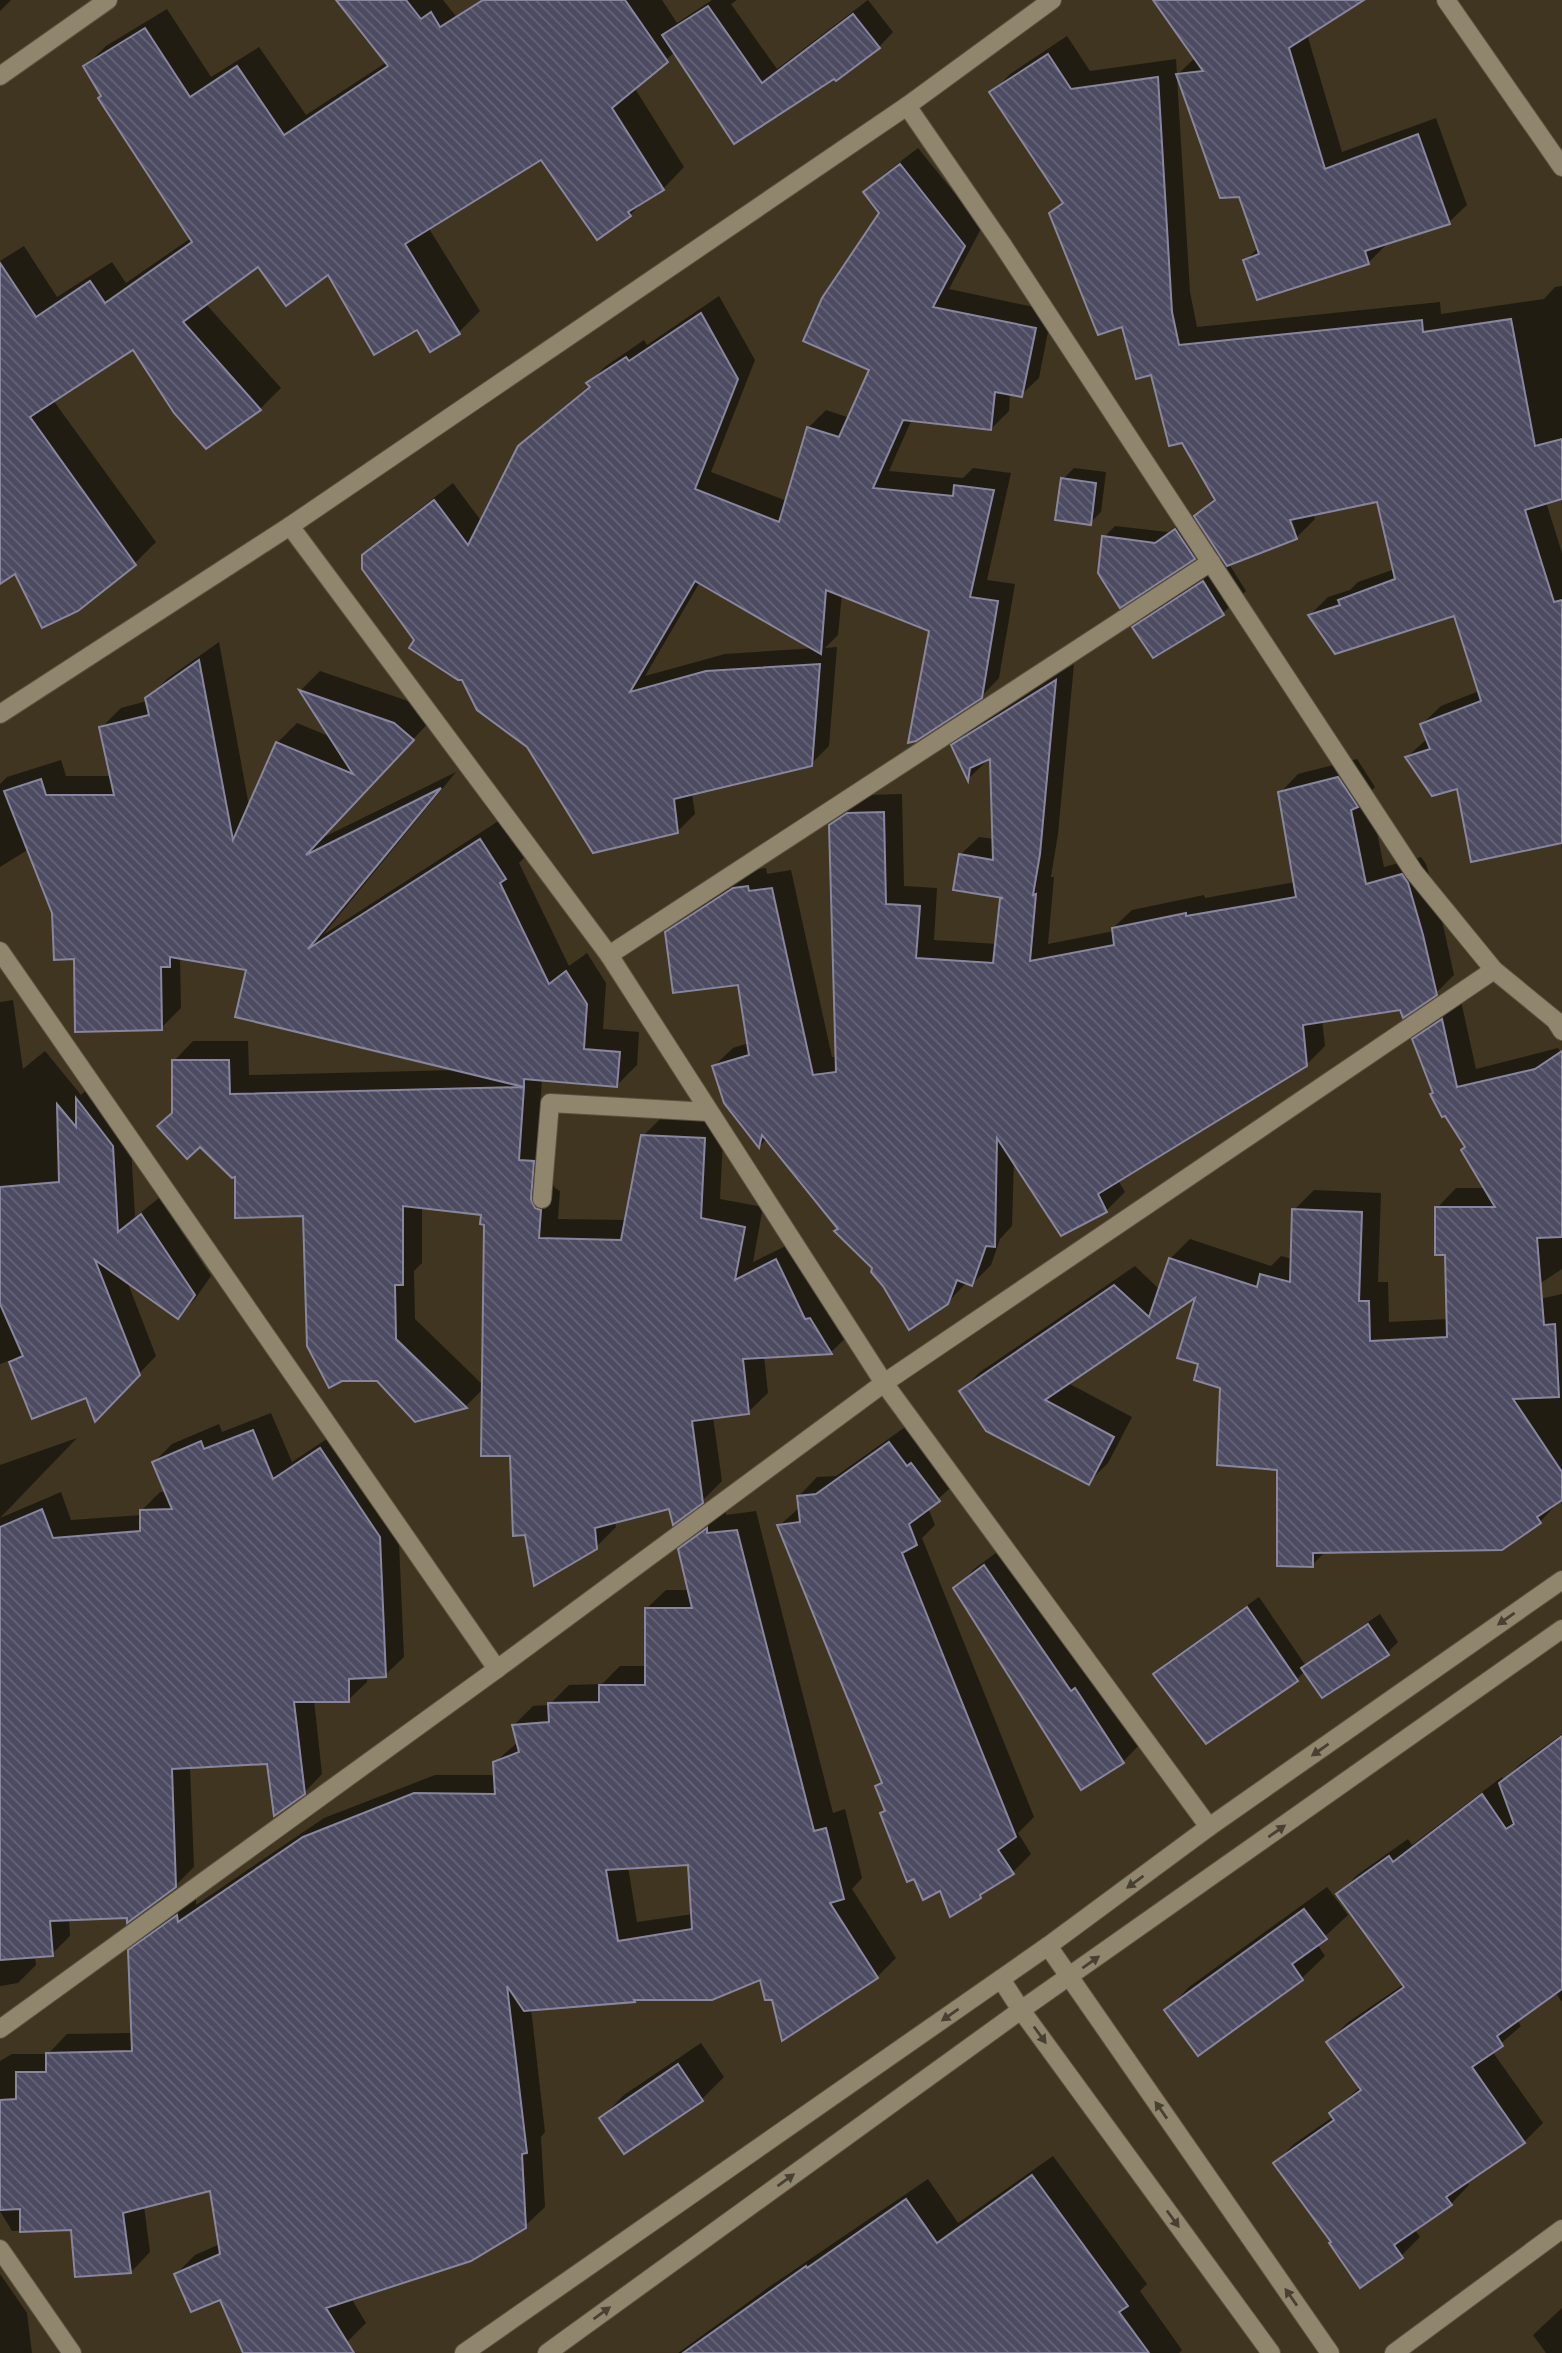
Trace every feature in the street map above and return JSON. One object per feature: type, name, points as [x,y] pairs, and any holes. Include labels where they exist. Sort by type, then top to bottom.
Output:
[{"type":"street","points":[[0,76],[108,0]]},
{"type":"street","points":[[0,714],[289,526],[907,106],[1052,0]]},
{"type":"street","points":[[1446,0],[1562,167]]},
{"type":"street","points":[[907,106],[1009,255],[1413,872],[1494,970],[1555,1020],[1562,1031]]},
{"type":"street","points":[[289,526],[609,955],[884,1384],[1209,1827]]},
{"type":"street","points":[[609,955],[1211,562]]},
{"type":"street","points":[[0,951],[497,1669]]},
{"type":"street","points":[[0,2029],[497,1669],[884,1384],[1494,970]]},
{"type":"street","points":[[542,1199],[550,1103],[709,1112]]},
{"type":"street","points":[[464,2353],[1048,1946],[1209,1827],[1562,1580]]},
{"type":"street","points":[[547,2353],[1021,2010],[1562,1629]]},
{"type":"street","points":[[1048,1946],[1330,2353]]},
{"type":"street","points":[[1001,1979],[1271,2353]]},
{"type":"street","points":[[1394,2353],[1562,2229]]},
{"type":"street","points":[[0,2249],[72,2353]]},
{"type":"building","points":[[336,0],[406,0],[421,19],[431,12],[440,27],[483,0],[625,0],[668,62],[612,108],[664,190],[628,212],[631,216],[597,240],[541,160],[405,244],[460,334],[430,352],[417,330],[374,355],[328,275],[286,306],[258,267],[183,322],[261,410],[206,449],[174,413],[133,350],[30,417],[136,565],[78,611],[42,628],[15,574],[0,584],[0,263],[36,317],[90,281],[105,303],[192,242],[98,98],[101,96],[83,66],[145,28],[190,97],[237,66],[284,135],[388,66]]},
{"type":"building","points":[[1153,0],[1364,0],[1289,48],[1325,169],[1418,134],[1450,224],[1365,251],[1369,264],[1257,300],[1243,260],[1259,254],[1239,197],[1220,198],[1176,74],[1203,71]]},
{"type":"building","points":[[708,6],[762,83],[853,14],[880,48],[836,81],[834,79],[734,144],[662,35]]},
{"type":"building","points":[[1048,54],[1071,89],[1158,77],[1172,312],[1179,345],[1422,320],[1423,332],[1511,319],[1535,446],[1562,439],[1562,499],[1525,510],[1554,602],[1562,600],[1562,843],[1471,862],[1457,789],[1432,796],[1405,757],[1430,749],[1420,724],[1481,701],[1454,616],[1335,654],[1308,615],[1340,605],[1338,600],[1395,579],[1377,502],[1290,520],[1297,539],[1227,566],[1194,516],[1215,500],[1182,443],[1169,446],[1151,375],[1136,379],[1122,327],[1098,335],[1049,213],[1063,203],[989,92]]},
{"type":"building","points":[[900,164],[965,246],[933,307],[1036,328],[1022,397],[995,392],[991,430],[903,420],[873,488],[953,496],[954,485],[994,490],[970,597],[998,601],[982,698],[916,741],[908,743],[929,631],[826,590],[821,654],[695,581],[630,692],[706,671],[820,664],[812,766],[674,799],[678,833],[593,853],[527,747],[477,710],[462,680],[409,648],[414,640],[362,569],[362,555],[434,500],[468,545],[518,446],[590,387],[586,383],[626,357],[629,361],[701,313],[738,379],[695,489],[779,522],[807,427],[839,437],[869,370],[803,341],[822,298],[879,213],[863,192]]},
{"type":"building","points":[[1061,478],[1096,483],[1091,525],[1055,520]]},
{"type":"building","points":[[1175,529],[1195,559],[1120,608],[1098,573],[1102,536],[1155,543]]},
{"type":"building","points":[[1203,581],[1224,615],[1153,658],[1132,627]]},
{"type":"building","points":[[199,660],[233,840],[276,742],[353,774],[299,690],[394,723],[414,740],[306,855],[441,788],[308,949],[480,839],[506,879],[500,883],[549,984],[566,971],[587,1004],[584,1049],[620,1052],[617,1087],[524,1079],[524,1087],[235,1017],[246,970],[170,957],[170,967],[161,967],[162,1030],[75,1032],[74,959],[54,960],[52,913],[4,791],[41,779],[46,795],[114,795],[99,727],[149,715],[145,698]]},
{"type":"building","points":[[1056,680],[1040,854],[1033,895],[1036,894],[1030,961],[1114,945],[1112,928],[1186,913],[1186,916],[1296,897],[1278,792],[1338,777],[1358,807],[1351,810],[1366,884],[1402,874],[1408,883],[1437,995],[1403,1018],[1400,1010],[1303,1025],[1307,1066],[1098,1194],[1107,1212],[1061,1236],[997,1138],[995,1247],[986,1246],[972,1286],[957,1280],[948,1304],[909,1330],[883,1286],[871,1272],[872,1268],[834,1231],[838,1229],[762,1135],[759,1148],[724,1103],[712,1066],[749,1055],[738,985],[673,993],[665,932],[733,888],[748,886],[749,891],[772,888],[813,1075],[836,1072],[829,825],[847,813],[884,812],[886,904],[920,906],[916,958],[993,963],[1000,899],[1003,898],[953,890],[959,854],[993,860],[990,759],[970,768],[968,781],[951,745]]},
{"type":"building","points":[[1442,1019],[1457,1087],[1535,1069],[1562,1051],[1562,1237],[1537,1238],[1544,1325],[1555,1324],[1559,1397],[1513,1399],[1562,1472],[1562,1500],[1537,1517],[1541,1523],[1502,1550],[1313,1553],[1313,1567],[1277,1566],[1277,1470],[1217,1465],[1220,1388],[1194,1380],[1198,1364],[1177,1358],[1195,1298],[1045,1400],[1114,1437],[1089,1485],[986,1431],[959,1391],[1114,1285],[1149,1317],[1169,1258],[1257,1287],[1260,1274],[1290,1282],[1292,1209],[1362,1212],[1359,1301],[1369,1301],[1370,1341],[1447,1337],[1445,1255],[1435,1255],[1435,1207],[1495,1207],[1461,1150],[1465,1147],[1445,1116],[1442,1117],[1430,1094],[1433,1093],[1412,1039]]},
{"type":"building","points":[[172,1060],[229,1060],[230,1094],[524,1087],[519,1160],[534,1161],[531,1199],[535,1208],[541,1210],[539,1238],[621,1240],[641,1135],[705,1138],[701,1218],[745,1227],[735,1280],[776,1259],[805,1319],[810,1318],[832,1354],[743,1359],[749,1414],[692,1421],[703,1503],[673,1525],[669,1509],[595,1528],[597,1549],[534,1586],[525,1535],[513,1536],[510,1456],[481,1456],[484,1225],[480,1224],[481,1215],[403,1206],[403,1285],[395,1285],[396,1339],[467,1408],[415,1422],[377,1381],[342,1381],[329,1388],[307,1346],[303,1216],[235,1218],[235,1177],[232,1178],[200,1147],[187,1159],[157,1126],[172,1113]]},
{"type":"building","points":[[76,1098],[113,1146],[118,1232],[141,1214],[195,1295],[178,1319],[95,1260],[140,1375],[95,1422],[86,1398],[32,1419],[9,1362],[23,1356],[0,1304],[0,1187],[59,1182],[57,1104],[76,1127]]},
{"type":"building","points":[[253,1430],[273,1479],[320,1448],[380,1537],[386,1677],[349,1679],[349,1702],[294,1702],[305,1794],[274,1816],[267,1764],[172,1769],[176,1887],[127,1923],[127,1918],[50,1921],[53,1956],[0,1960],[0,1527],[42,1509],[53,1538],[140,1531],[140,1510],[172,1509],[152,1462],[201,1441],[204,1449]]},
{"type":"building","points":[[889,1442],[907,1466],[911,1463],[940,1501],[909,1524],[917,1545],[902,1553],[1016,1837],[998,1850],[1014,1874],[950,1917],[940,1891],[923,1900],[914,1879],[907,1882],[880,1813],[885,1811],[875,1786],[882,1783],[777,1525],[800,1522],[797,1496],[816,1494]]},
{"type":"building","points":[[707,1528],[707,1533],[737,1530],[814,1831],[826,1828],[844,1899],[830,1903],[878,1978],[782,2041],[772,2000],[765,2000],[760,1980],[712,2000],[634,2000],[635,2002],[524,2011],[507,1986],[527,2153],[522,2154],[526,2228],[471,2261],[326,2308],[354,2353],[243,2353],[220,2300],[191,2312],[174,2274],[220,2254],[210,2191],[123,2213],[131,2273],[75,2277],[71,2230],[20,2232],[20,2209],[0,2210],[0,2100],[16,2099],[16,2072],[46,2072],[46,2053],[132,2051],[128,1950],[177,1915],[178,1922],[303,1837],[414,1793],[495,1794],[493,1762],[519,1752],[512,1725],[549,1722],[548,1703],[599,1702],[599,1685],[645,1685],[645,1608],[692,1608],[678,1549]],"holes":[[[688,1865],[692,1929],[618,1941],[606,1870]]]},
{"type":"building","points":[[984,1565],[1071,1691],[1075,1688],[1124,1763],[1081,1790],[953,1588]]},
{"type":"building","points":[[1247,1607],[1298,1681],[1206,1744],[1153,1674]]},
{"type":"building","points":[[1368,1624],[1389,1655],[1322,1698],[1301,1668]]},
{"type":"building","points":[[1562,1736],[1562,1989],[1497,2036],[1503,2046],[1472,2067],[1525,2143],[1446,2197],[1452,2205],[1394,2245],[1403,2258],[1360,2288],[1329,2243],[1331,2242],[1273,2163],[1334,2120],[1329,2113],[1361,2090],[1326,2042],[1404,1987],[1336,1894],[1389,1856],[1393,1862],[1482,1794],[1506,1829],[1514,1824],[1499,1783]]},
{"type":"building","points":[[1304,1909],[1327,1939],[1292,1964],[1303,1980],[1198,2056],[1164,2010]]},
{"type":"building","points":[[678,2064],[703,2101],[624,2154],[599,2118]]},
{"type":"building","points":[[1032,2175],[1128,2306],[1119,2312],[1149,2353],[683,2353],[906,2199],[937,2243]]}]
